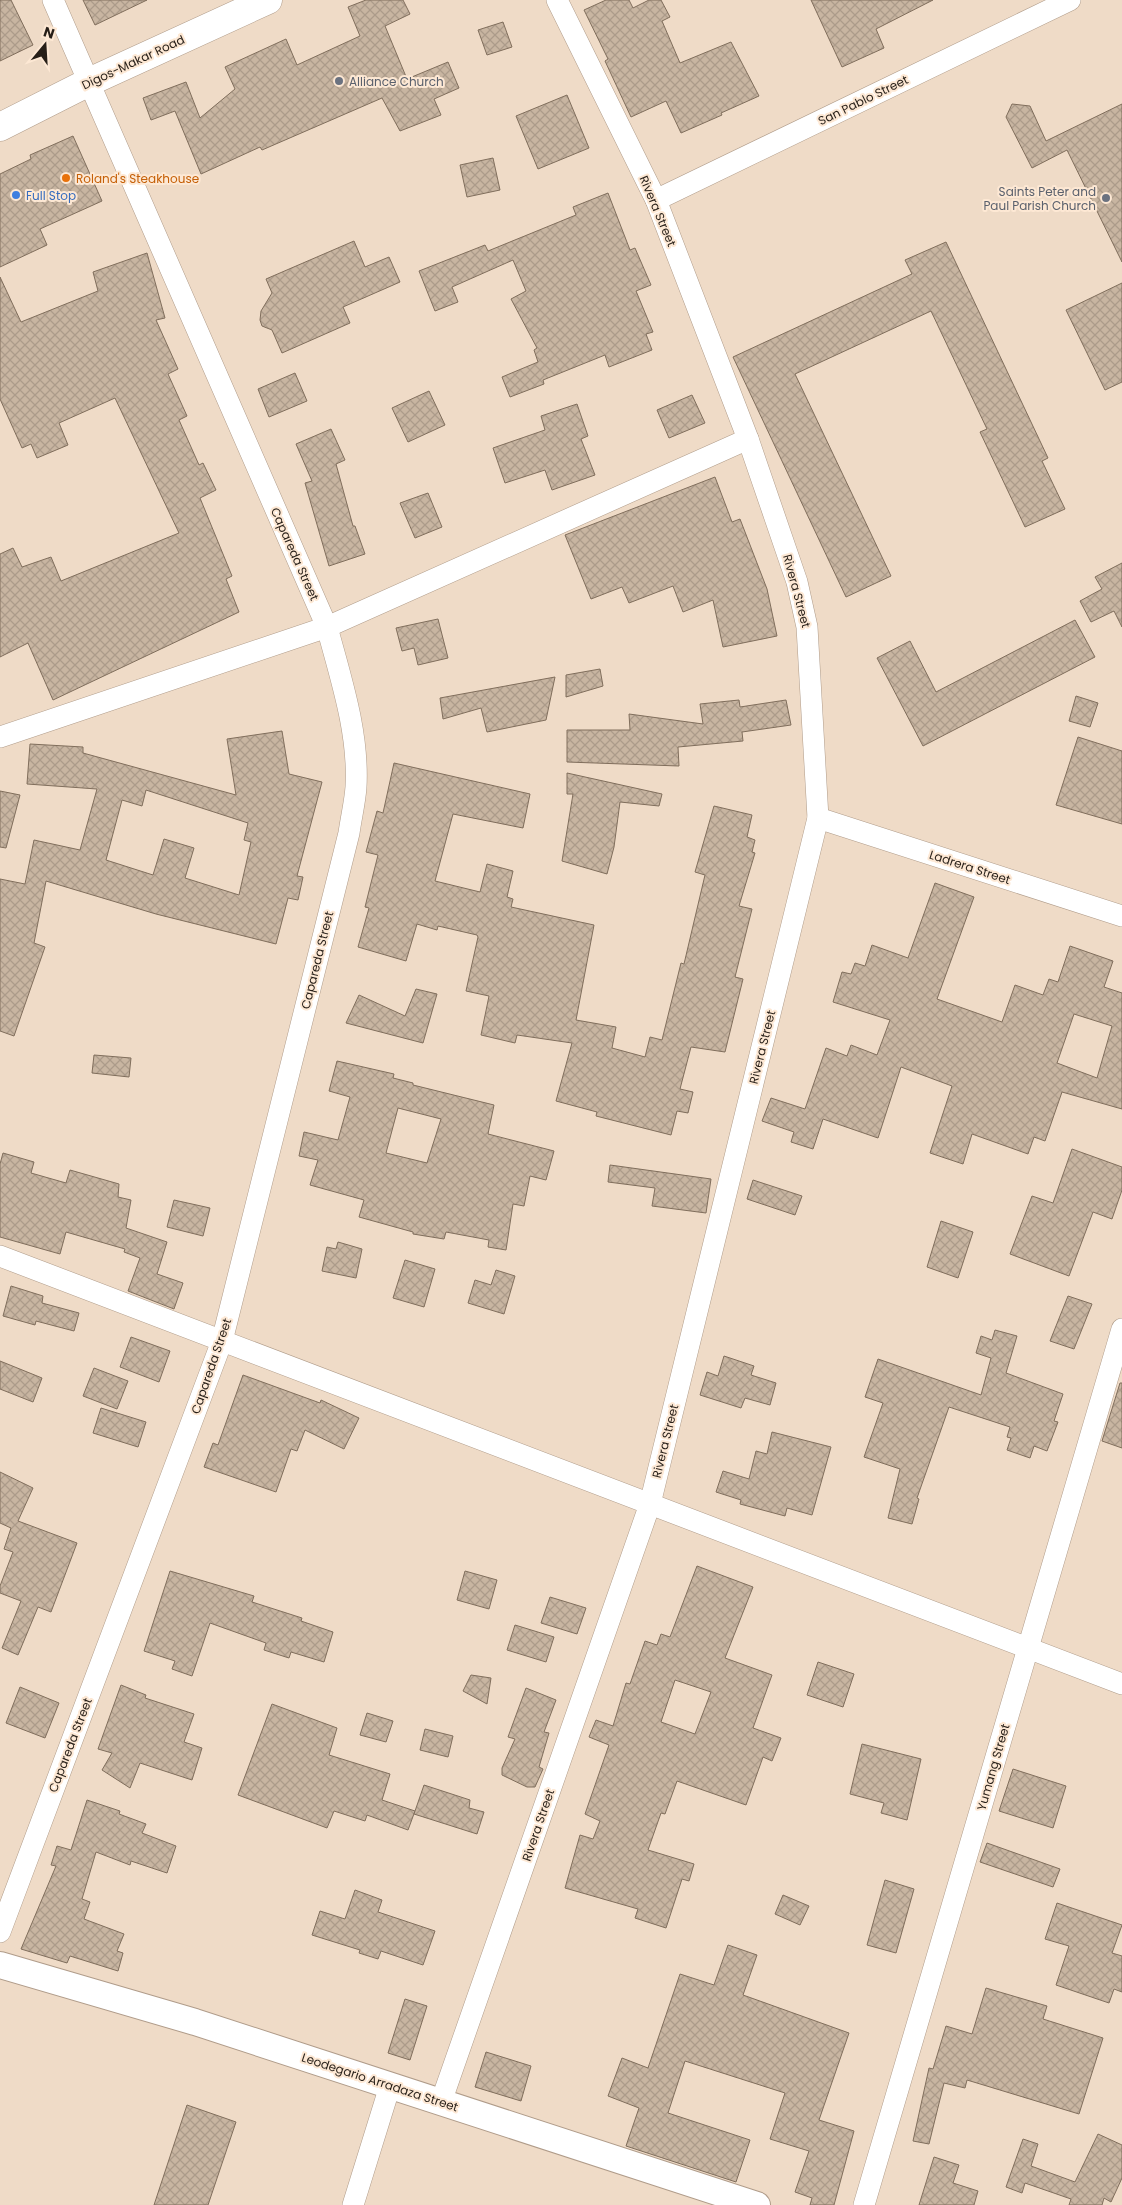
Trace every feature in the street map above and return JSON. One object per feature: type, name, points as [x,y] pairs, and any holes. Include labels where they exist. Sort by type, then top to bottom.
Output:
[{"type":"main road","name":"Digos-Makar Road","points":[[0,127],[89,82],[268,0]]},
{"type":"street","name":"Capareda Street","points":[[0,1932],[222,1341],[347,842],[356,786],[353,737],[347,698],[327,628],[52,0]]},
{"type":"street","name":"Rivera Street","points":[[441,2102],[650,1504],[818,818],[807,627],[797,582],[748,439],[656,200],[557,0]]},
{"type":"street","name":"San Pablo Street","points":[[656,200],[1057,3]]},
{"type":"street","points":[[0,737],[327,628],[748,439]]},
{"type":"street","name":"Ladrera Street","points":[[818,818],[1122,916]]},
{"type":"street","points":[[0,1256],[1122,1684]]},
{"type":"street","name":"Yumang Street","points":[[864,2205],[1122,1329]]},
{"type":"street","name":"Leodegario Arradaza Street","points":[[0,1965],[195,2022],[758,2205]]},
{"type":"street","points":[[353,2205],[390,2086]]},
{"type":"building","points":[[0,0],[11,0],[33,45],[0,61]]},
{"type":"building","points":[[83,0],[147,0],[95,25]]},
{"type":"building","points":[[366,0],[403,0],[410,14],[385,26],[407,79],[448,62],[459,88],[434,99],[441,115],[400,131],[382,98],[262,150],[260,147],[201,174],[175,111],[151,120],[143,98],[186,82],[200,118],[235,89],[225,67],[286,39],[297,65],[360,36],[348,7]]},
{"type":"building","points":[[606,0],[629,0],[633,8],[649,0],[661,0],[670,17],[662,21],[680,63],[731,42],[759,96],[681,133],[666,101],[631,117],[605,61],[608,59],[584,10]]},
{"type":"building","points":[[811,0],[933,0],[876,29],[884,48],[842,67]]},
{"type":"building","points":[[503,22],[512,47],[487,55],[478,30]]},
{"type":"building","points":[[567,95],[589,148],[538,169],[516,116]]},
{"type":"building","name":"Saints Peter and Paul Parish Church","points":[[1012,104],[1030,106],[1046,141],[1122,104],[1122,262],[1067,150],[1032,168],[1006,117]]},
{"type":"building","points":[[73,136],[102,201],[40,229],[47,245],[0,267],[0,174],[31,159],[30,155]]},
{"type":"building","points":[[493,158],[500,190],[467,197],[460,165]]},
{"type":"building","points":[[608,193],[630,250],[635,248],[651,285],[636,291],[653,332],[646,334],[652,350],[609,367],[605,355],[543,380],[544,384],[510,397],[502,377],[538,362],[534,350],[537,348],[511,299],[526,291],[513,260],[452,287],[458,302],[435,311],[419,271],[485,245],[488,251],[576,215],[573,207]]},
{"type":"building","points":[[354,241],[365,267],[389,257],[400,282],[343,307],[350,323],[282,353],[272,330],[262,326],[260,320],[261,311],[272,293],[266,279]]},
{"type":"building","points":[[946,242],[1048,458],[1042,461],[1065,509],[1025,527],[980,432],[987,429],[931,311],[795,374],[891,576],[846,597],[733,357],[912,274],[905,260]]},
{"type":"building","points":[[147,253],[165,318],[156,320],[178,369],[168,374],[187,416],[179,420],[199,465],[203,463],[216,490],[200,498],[232,576],[226,579],[239,612],[53,700],[28,643],[0,657],[0,554],[13,548],[22,567],[51,557],[61,581],[179,533],[115,398],[59,423],[68,445],[37,458],[31,444],[22,448],[0,399],[0,277],[21,322],[98,291],[93,272]]},
{"type":"building","points":[[1122,283],[1122,382],[1105,390],[1066,310]]},
{"type":"building","points":[[295,373],[307,401],[269,417],[258,389]]},
{"type":"building","points":[[429,391],[445,425],[408,442],[392,408]]},
{"type":"building","points":[[692,395],[705,423],[669,438],[657,410]]},
{"type":"building","points":[[577,404],[588,436],[581,439],[595,475],[552,490],[545,470],[505,483],[493,448],[545,430],[541,416]]},
{"type":"building","points":[[331,429],[345,460],[336,464],[353,526],[355,526],[365,554],[329,566],[305,483],[312,481],[296,444]]},
{"type":"building","points":[[715,477],[732,522],[740,519],[767,589],[777,636],[723,647],[713,600],[683,612],[673,586],[629,603],[622,587],[591,599],[565,535]]},
{"type":"building","points":[[428,493],[442,527],[415,538],[400,503]]},
{"type":"building","points":[[1122,563],[1122,627],[1114,611],[1091,622],[1080,601],[1102,589],[1095,577]]},
{"type":"building","points":[[438,619],[448,658],[418,665],[414,648],[402,651],[396,628]]},
{"type":"building","points":[[1075,620],[1095,657],[923,746],[877,658],[910,641],[936,692]]},
{"type":"building","points":[[600,669],[603,686],[566,697],[566,675]]},
{"type":"building","points":[[555,677],[546,720],[487,732],[481,708],[443,719],[440,698]]},
{"type":"building","points":[[1076,696],[1098,703],[1090,727],[1069,721]]},
{"type":"building","points":[[739,700],[740,707],[786,700],[791,725],[742,732],[743,741],[678,747],[679,766],[567,762],[567,730],[630,730],[629,714],[703,724],[700,704]]},
{"type":"building","points":[[282,731],[289,774],[322,782],[297,876],[303,877],[298,900],[288,898],[276,944],[156,914],[46,881],[34,943],[45,947],[14,1036],[0,1031],[0,879],[25,884],[34,840],[80,850],[97,789],[27,784],[30,744],[83,747],[83,753],[236,795],[227,739]],"holes":[[[146,790],[248,823],[244,840],[251,842],[239,895],[185,878],[194,848],[164,839],[153,875],[106,860],[122,800],[142,806]]]},
{"type":"building","points":[[1078,737],[1122,751],[1122,824],[1056,805]]},
{"type":"building","points":[[394,763],[530,794],[523,828],[453,814],[435,881],[480,892],[487,864],[513,871],[507,897],[513,899],[511,907],[594,925],[576,1020],[616,1027],[612,1048],[645,1057],[650,1037],[662,1040],[681,963],[684,964],[705,875],[695,872],[714,806],[752,815],[747,837],[755,840],[752,852],[755,853],[739,906],[752,909],[735,977],[743,979],[725,1052],[691,1047],[680,1089],[693,1092],[688,1113],[677,1111],[671,1135],[596,1116],[597,1112],[556,1101],[572,1043],[517,1035],[515,1043],[481,1035],[489,996],[466,991],[477,935],[438,926],[437,930],[417,924],[406,961],[358,947],[369,908],[365,907],[378,855],[366,852],[377,811],[383,813]]},
{"type":"building","points":[[567,773],[662,794],[659,806],[620,802],[614,847],[607,874],[562,861],[573,794],[567,794]]},
{"type":"building","points":[[0,791],[20,795],[6,848],[0,847]]},
{"type":"building","points":[[935,883],[974,897],[937,999],[1002,1022],[1015,985],[1043,995],[1049,979],[1058,982],[1070,946],[1113,961],[1104,987],[1122,993],[1122,1109],[1062,1092],[1045,1141],[1034,1137],[1028,1154],[972,1134],[963,1164],[930,1153],[952,1086],[901,1067],[878,1138],[823,1119],[813,1149],[791,1142],[794,1132],[762,1121],[771,1098],[805,1109],[826,1048],[847,1056],[851,1045],[877,1055],[890,1020],[833,1002],[842,972],[851,974],[855,963],[865,966],[872,945],[908,958]],"holes":[[[1074,1014],[1112,1026],[1097,1078],[1057,1063]]]},
{"type":"building","points":[[416,989],[437,994],[423,1043],[346,1023],[359,995],[405,1016]]},
{"type":"building","points":[[94,1055],[131,1058],[129,1077],[92,1073]]},
{"type":"building","points":[[337,1061],[394,1074],[393,1078],[413,1083],[413,1085],[494,1105],[488,1134],[554,1151],[546,1180],[530,1176],[524,1206],[513,1204],[506,1250],[488,1247],[489,1240],[446,1232],[444,1239],[413,1234],[413,1232],[359,1217],[364,1200],[310,1185],[318,1160],[299,1156],[304,1132],[338,1140],[350,1097],[329,1091]],"holes":[[[398,1108],[441,1119],[427,1163],[386,1153]]]},
{"type":"building","points":[[1072,1149],[1122,1167],[1122,1190],[1112,1219],[1093,1212],[1069,1276],[1010,1254],[1032,1196],[1053,1203]]},
{"type":"building","points":[[3,1153],[34,1162],[31,1173],[66,1183],[70,1170],[119,1184],[118,1197],[131,1200],[126,1228],[167,1242],[157,1274],[183,1283],[174,1309],[128,1291],[140,1258],[124,1252],[125,1249],[66,1232],[60,1254],[0,1237],[0,1164]]},
{"type":"building","points":[[610,1165],[711,1179],[706,1213],[652,1206],[655,1188],[608,1182]]},
{"type":"building","points":[[753,1180],[802,1196],[795,1215],[747,1199]]},
{"type":"building","points":[[174,1200],[210,1208],[203,1236],[167,1227]]},
{"type":"building","points":[[941,1221],[973,1232],[958,1278],[927,1267]]},
{"type":"building","points":[[338,1242],[362,1249],[356,1278],[322,1271],[327,1247],[336,1249]]},
{"type":"building","points":[[405,1260],[435,1269],[424,1307],[393,1298]]},
{"type":"building","points":[[496,1270],[515,1276],[504,1314],[468,1303],[475,1280],[491,1285]]},
{"type":"building","points":[[11,1286],[43,1296],[42,1303],[79,1313],[74,1331],[36,1321],[35,1325],[3,1316]]},
{"type":"building","points":[[1068,1296],[1092,1304],[1074,1349],[1050,1341]]},
{"type":"building","points":[[995,1330],[1017,1336],[1006,1373],[1063,1394],[1054,1421],[1058,1422],[1047,1451],[1034,1446],[1030,1458],[1007,1450],[1011,1438],[1007,1437],[1010,1427],[949,1407],[917,1498],[919,1499],[912,1524],[888,1518],[900,1469],[864,1457],[883,1403],[865,1397],[878,1359],[981,1395],[991,1358],[976,1353],[981,1336],[992,1340]]},
{"type":"building","points":[[131,1337],[170,1351],[159,1382],[120,1367]]},
{"type":"building","points":[[724,1356],[754,1366],[751,1375],[776,1383],[770,1405],[745,1398],[741,1408],[700,1395],[707,1372],[718,1376]]},
{"type":"building","points":[[0,1361],[42,1378],[33,1402],[0,1389]]},
{"type":"building","points":[[94,1368],[128,1381],[117,1409],[83,1396]]},
{"type":"building","points":[[243,1375],[320,1403],[321,1400],[359,1418],[344,1449],[305,1430],[297,1451],[291,1449],[276,1492],[204,1467],[213,1443],[218,1445]]},
{"type":"building","points":[[1120,1383],[1122,1383],[1122,1448],[1102,1441]]},
{"type":"building","points":[[101,1408],[146,1422],[138,1447],[93,1433]]},
{"type":"building","points":[[772,1432],[831,1447],[812,1515],[787,1508],[785,1516],[740,1504],[741,1500],[716,1492],[723,1471],[749,1479],[756,1451],[767,1454]]},
{"type":"building","points":[[0,1472],[33,1488],[18,1521],[77,1543],[51,1612],[38,1607],[18,1655],[2,1648],[21,1601],[0,1593],[0,1586],[13,1552],[4,1549],[11,1528],[0,1523]]},
{"type":"building","points":[[697,1566],[753,1587],[725,1658],[772,1675],[753,1728],[781,1738],[772,1761],[763,1757],[746,1805],[677,1781],[665,1814],[661,1813],[648,1850],[694,1864],[689,1881],[682,1879],[666,1928],[635,1918],[638,1909],[565,1888],[580,1835],[593,1839],[600,1821],[585,1814],[609,1745],[589,1737],[596,1720],[613,1726],[626,1683],[630,1684],[645,1641],[657,1645],[661,1634],[670,1637]],"holes":[[[675,1680],[711,1692],[695,1734],[661,1722]]]},
{"type":"building","points":[[170,1571],[254,1596],[252,1602],[302,1618],[301,1621],[333,1632],[324,1662],[291,1652],[289,1658],[264,1650],[266,1643],[210,1623],[192,1676],[172,1669],[175,1661],[144,1651]]},
{"type":"building","points":[[465,1571],[497,1580],[489,1609],[457,1600]]},
{"type":"building","points":[[550,1597],[586,1608],[577,1634],[541,1623]]},
{"type":"building","points":[[515,1625],[554,1637],[546,1662],[507,1650]]},
{"type":"building","points":[[818,1662],[854,1674],[843,1707],[807,1695]]},
{"type":"building","points":[[471,1675],[491,1678],[487,1704],[463,1691]]},
{"type":"building","points":[[121,1685],[146,1695],[145,1698],[194,1714],[184,1742],[202,1748],[192,1780],[140,1763],[130,1788],[102,1770],[112,1753],[98,1749]]},
{"type":"building","points":[[20,1687],[59,1703],[45,1738],[6,1723]]},
{"type":"building","points":[[526,1688],[556,1700],[544,1732],[549,1733],[539,1767],[543,1769],[535,1787],[527,1787],[502,1775],[502,1768],[515,1739],[508,1737]]},
{"type":"building","points":[[272,1704],[337,1728],[329,1755],[390,1774],[382,1800],[415,1811],[408,1830],[367,1815],[365,1821],[334,1811],[327,1828],[238,1795]]},
{"type":"building","points":[[367,1713],[393,1721],[386,1742],[360,1735]]},
{"type":"building","points":[[425,1729],[453,1736],[448,1757],[420,1750]]},
{"type":"building","points":[[862,1744],[921,1759],[907,1820],[881,1813],[884,1803],[850,1794]]},
{"type":"building","points":[[1013,1769],[1066,1786],[1053,1828],[999,1811]]},
{"type":"building","points":[[424,1785],[470,1800],[469,1808],[484,1812],[477,1834],[414,1814]]},
{"type":"building","points":[[87,1800],[120,1811],[119,1814],[146,1824],[142,1833],[176,1846],[167,1873],[131,1861],[130,1865],[96,1852],[82,1899],[90,1902],[84,1919],[124,1934],[117,1951],[123,1953],[118,1971],[70,1956],[67,1963],[21,1949],[56,1866],[51,1865],[57,1846],[71,1850]]},
{"type":"building","points":[[987,1843],[1060,1869],[1053,1887],[980,1862]]},
{"type":"building","points":[[885,1880],[914,1889],[896,1953],[867,1945]]},
{"type":"building","points":[[355,1890],[382,1900],[378,1912],[435,1931],[423,1965],[381,1951],[378,1959],[359,1953],[360,1950],[312,1935],[320,1911],[345,1919]]},
{"type":"building","points":[[783,1895],[809,1906],[800,1925],[775,1914]]},
{"type":"building","points":[[1057,1903],[1122,1925],[1112,1953],[1122,1956],[1122,1992],[1114,1989],[1109,2003],[1056,1985],[1069,1946],[1045,1939]]},
{"type":"building","points":[[728,1945],[757,1955],[743,1995],[849,2033],[819,2120],[854,2131],[834,2205],[810,2205],[812,2198],[795,2192],[809,2151],[770,2139],[785,2093],[685,2061],[668,2113],[750,2140],[736,2182],[626,2146],[639,2108],[608,2096],[622,2058],[648,2068],[680,1974],[714,1985]]},
{"type":"building","points":[[986,1988],[1047,2006],[1043,2019],[1103,2038],[1079,2114],[967,2080],[965,2088],[944,2083],[929,2144],[913,2141],[929,2068],[933,2069],[946,2026],[972,2034]]},
{"type":"building","points":[[405,1999],[427,2006],[410,2060],[388,2053]]},
{"type":"building","points":[[486,2052],[531,2066],[521,2101],[475,2087]]},
{"type":"building","points":[[187,2105],[236,2122],[208,2205],[154,2205]]},
{"type":"building","points":[[1098,2134],[1122,2145],[1122,2178],[1111,2202],[1104,2198],[1102,2205],[1069,2205],[1071,2199],[1025,2183],[1022,2193],[1006,2187],[1023,2139],[1038,2144],[1031,2166],[1075,2182]]},
{"type":"building","points":[[934,2157],[959,2165],[953,2183],[978,2191],[974,2205],[919,2205]]},
{"type":"place","name":"Alliance Church","points":[[339,81]]},
{"type":"place","name":"Roland's Steakhouse","points":[[66,178]]},
{"type":"place","name":"Full Stop","points":[[16,195]]},
{"type":"place","name":"Saints Peter and Paul Parish Church","points":[[1106,198]]}]
